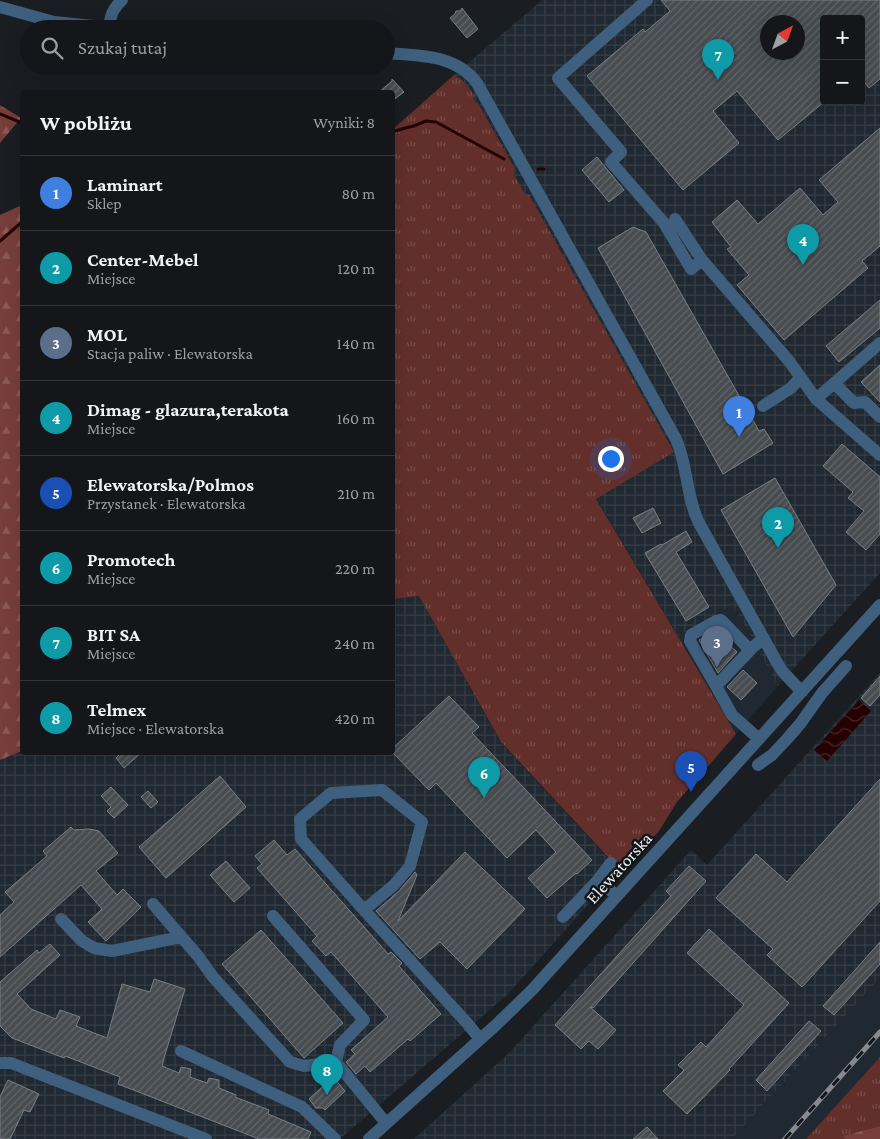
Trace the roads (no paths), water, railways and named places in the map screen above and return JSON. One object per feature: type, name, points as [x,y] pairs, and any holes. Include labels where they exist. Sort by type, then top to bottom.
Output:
[{"type":"street","points":[[110,20],[112,12],[122,0]]},
{"type":"street","points":[[647,0],[558,78],[621,152],[611,162],[664,223],[691,269],[702,260]]},
{"type":"street","points":[[0,7],[47,20]]},
{"type":"street","points":[[395,53],[436,57],[460,67],[473,77],[482,90],[669,424],[681,450],[691,502],[696,517],[783,672],[802,692]]},
{"type":"street","points":[[675,219],[702,260],[789,362],[816,399],[880,455]]},
{"type":"street","points":[[816,399],[880,343]]},
{"type":"street","points":[[763,406],[791,388],[800,378]]},
{"type":"street","points":[[834,383],[854,403],[865,402],[880,417]]},
{"type":"street","name":"Elewatorska","points":[[369,1139],[532,990],[880,606]]},
{"type":"street","points":[[750,650],[722,620],[716,620],[691,635],[690,641],[732,715],[759,739]]},
{"type":"street","points":[[716,686],[763,638]]},
{"type":"street","points":[[758,766],[787,739],[822,693],[846,666]]},
{"type":"street","points":[[364,910],[394,885],[410,866],[422,822],[382,790],[331,793],[300,819],[301,839],[364,910],[467,1023],[480,1039]]},
{"type":"street","points":[[563,917],[612,863]]},
{"type":"street","points":[[598,880],[617,896]]},
{"type":"street","points":[[153,904],[198,956],[213,978],[290,1062],[304,1066],[336,1062]]},
{"type":"street","points":[[273,916],[364,1020],[340,1045],[336,1062]]},
{"type":"street","points":[[61,919],[82,941],[94,948],[103,950],[112,951],[181,937]]},
{"type":"street","points":[[181,1051],[302,1107],[335,1139]]},
{"type":"street","points":[[336,1062],[386,1123]]},
{"type":"street","points":[[0,1063],[11,1063],[206,1139]]},
{"type":"water","points":[[859,700],[871,711],[827,761],[814,750]]},
{"type":"waterway","points":[[0,114],[20,122]]},
{"type":"waterway","points":[[395,131],[426,121],[436,122],[504,159]]},
{"type":"waterway","points":[[538,169],[544,169]]},
{"type":"waterway","points":[[0,241],[20,224]]},
{"type":"railway","points":[[785,1139],[880,1032]]},
{"type":"place","name":"BIT SA","points":[[718,80]]},
{"type":"place","name":"Dimag - glazura,terakota","points":[[803,265]]},
{"type":"place","name":"Laminart","points":[[739,437]]},
{"type":"place","name":"Center-Mebel","points":[[778,548]]},
{"type":"place","name":"MOL","points":[[717,667]]},
{"type":"place","name":"Elewatorska/Polmos","points":[[691,792]]},
{"type":"place","name":"Promotech","points":[[484,798]]},
{"type":"place","name":"Telmex","points":[[327,1095]]}]
